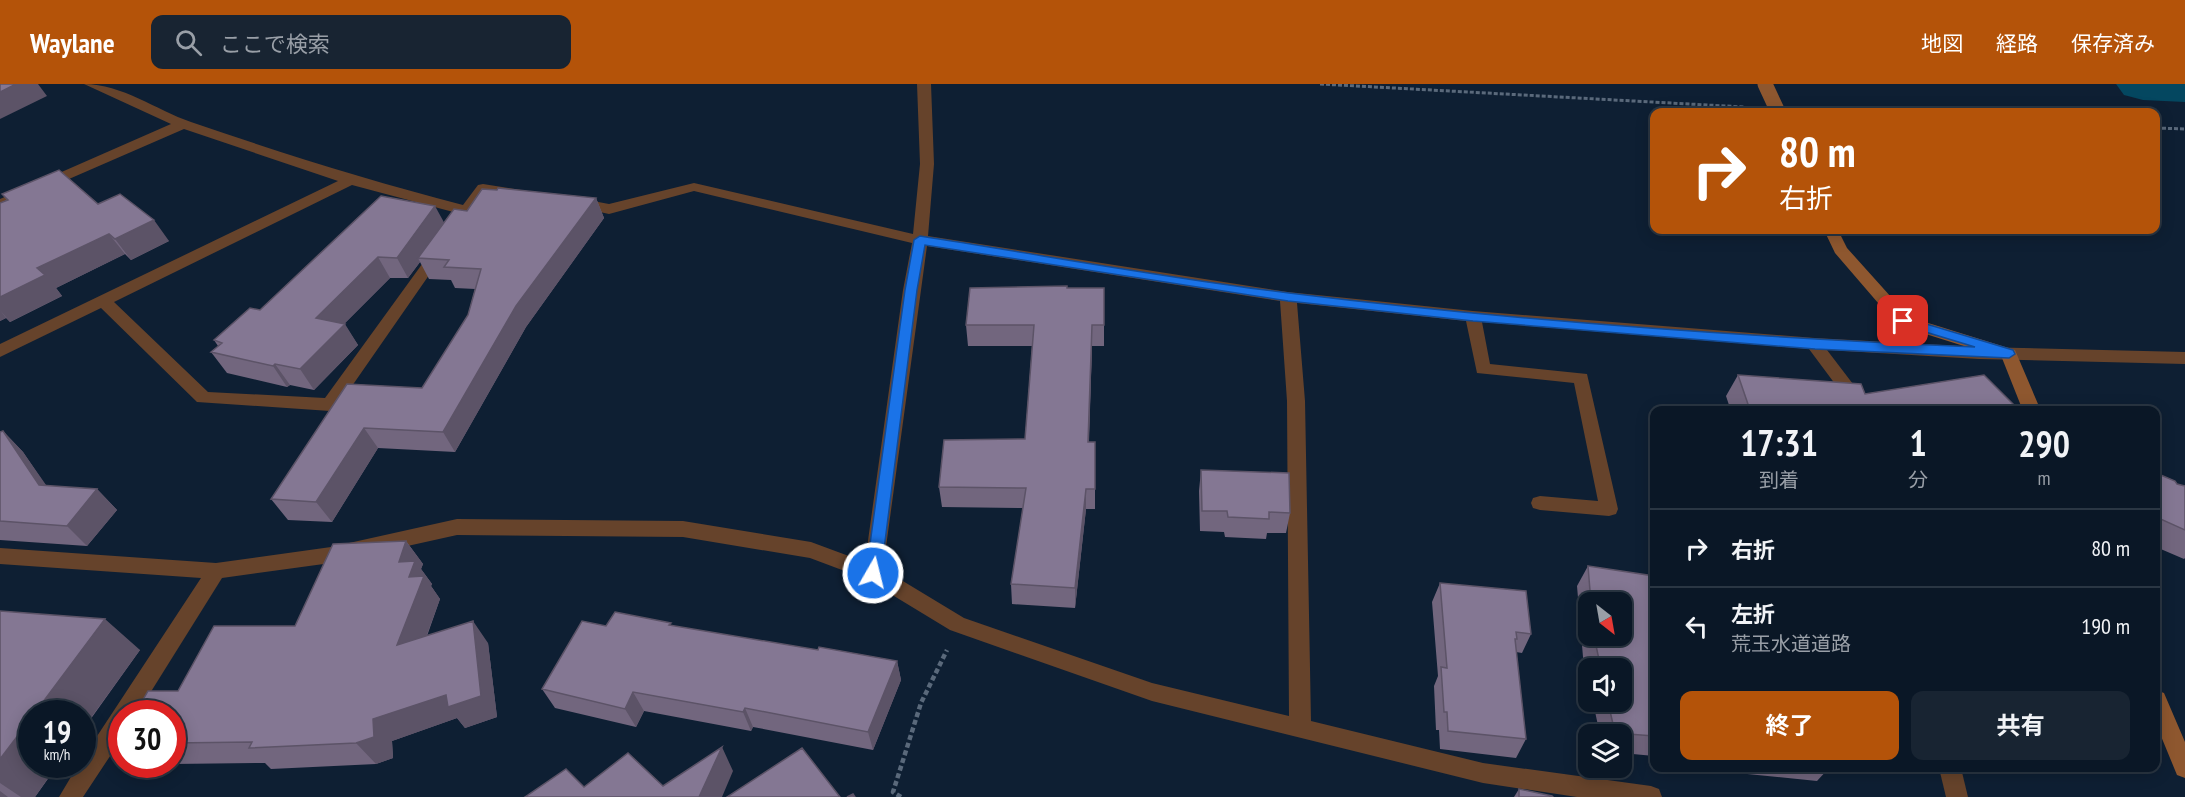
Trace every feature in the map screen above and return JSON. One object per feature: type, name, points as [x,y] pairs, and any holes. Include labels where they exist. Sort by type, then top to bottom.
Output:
[{"type":"main road","points":[[1765,84],[1776,108]]},
{"type":"main road","points":[[1833,234],[1840,250],[1903,321],[2009,354],[2030,406]]},
{"type":"main road","points":[[2160,709],[2185,768]]},
{"type":"street","points":[[91,84],[183,124],[351,180],[467,211]]},
{"type":"street","points":[[873,573],[911,290],[920,240],[927,164],[924,84]]},
{"type":"street","points":[[0,204],[183,124]]},
{"type":"street","points":[[0,351],[351,180]]},
{"type":"street","points":[[563,201],[609,209],[694,187],[920,240],[1288,297],[1473,316],[1815,344],[2009,354],[2185,358]]},
{"type":"street","points":[[103,301],[202,398],[330,405],[483,188],[540,197]]},
{"type":"street","points":[[1288,297],[1296,400],[1300,726]]},
{"type":"street","points":[[1473,316],[1483,369],[1581,378],[1609,509],[1540,503]]},
{"type":"street","points":[[1815,344],[1820,354],[1847,388]]},
{"type":"street","points":[[0,556],[216,571],[330,555],[457,527],[683,529],[811,550],[873,573],[957,624],[1152,692],[1300,726],[1483,773],[1651,797]]},
{"type":"street","points":[[133,700],[216,571]]},
{"type":"street","points":[[70,797],[108,739]]},
{"type":"street","points":[[1951,772],[1957,797]]},
{"type":"path","points":[[1320,84],[1753,108]]},
{"type":"path","points":[[2160,128],[2185,129]]},
{"type":"path","points":[[901,797],[893,792],[921,703],[957,624]]},
{"type":"building","points":[[0,84],[16,84],[0,92]]},
{"type":"building","points":[[59,170],[98,204],[120,194],[154,220],[115,239],[109,234],[37,268],[45,275],[0,297],[0,203],[8,200],[2,194]]},
{"type":"building","points":[[498,188],[596,198],[516,306],[443,432],[364,428],[316,502],[271,499],[347,384],[422,388],[468,315],[481,269],[444,267],[449,260],[418,258],[454,209],[467,211],[482,189],[497,190]]},
{"type":"building","points":[[381,196],[435,206],[397,258],[378,257],[316,318],[345,324],[300,369],[275,364],[273,366],[211,352],[222,343],[214,340],[250,308],[260,310]]},
{"type":"building","points":[[1067,286],[1067,288],[1104,288],[1104,325],[1092,325],[1088,442],[1095,442],[1095,489],[1086,489],[1075,588],[1011,584],[1026,488],[939,487],[944,440],[1025,439],[1034,325],[966,325],[970,288]]},
{"type":"building","points":[[1738,375],[1861,384],[1865,394],[1984,375],[2015,406],[1749,406]]},
{"type":"building","points":[[3,431],[39,485],[97,489],[67,526],[0,521],[0,432]]},
{"type":"building","points":[[1201,470],[1289,473],[1290,513],[1269,512],[1269,519],[1228,517],[1227,511],[1202,511]]},
{"type":"building","points":[[2160,475],[2185,486],[2185,530],[2160,519]]},
{"type":"building","points":[[406,541],[399,562],[415,561],[409,577],[424,576],[397,645],[473,621],[481,696],[448,707],[446,695],[373,719],[374,737],[356,743],[249,748],[252,742],[186,743],[186,700],[143,700],[148,691],[178,691],[214,626],[295,626],[333,544]]},
{"type":"building","points":[[1588,566],[1650,575],[1650,736],[1632,734],[1632,724],[1613,724],[1610,712],[1632,712],[1632,658],[1599,658],[1596,646],[1632,646],[1632,592],[1590,592]]},
{"type":"building","points":[[1440,583],[1526,591],[1531,634],[1516,632],[1517,639],[1515,639],[1526,739],[1448,731],[1447,712],[1444,712],[1441,667],[1447,668]]},
{"type":"building","points":[[0,611],[105,619],[44,700],[18,700],[18,735],[0,759]]},
{"type":"building","points":[[615,612],[671,623],[669,625],[897,661],[868,732],[745,708],[743,712],[633,692],[625,709],[542,689],[582,621],[606,626]]},
{"type":"building","points":[[722,747],[699,797],[525,797],[566,769],[584,787],[628,753],[663,786]]},
{"type":"building","points":[[802,748],[840,797],[727,797]]},
{"type":"building","points":[[1519,789],[1552,796],[1553,797],[1519,797]]},
{"type":"waterway","points":[[2143,84],[2185,86]]},
{"type":"route","points":[[873,573],[884,505],[911,290],[920,240],[1288,297],[1473,316],[1815,344],[2009,354],[1903,321]]}]
